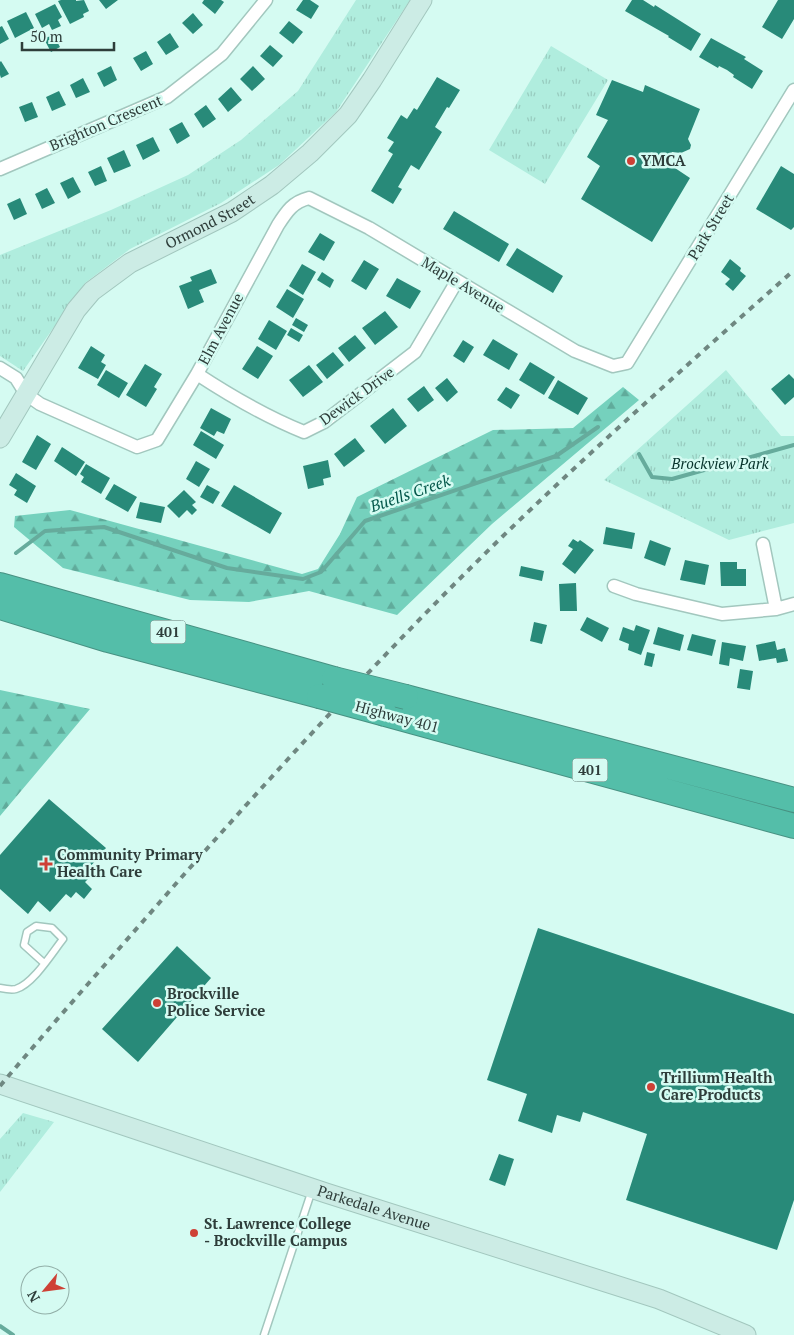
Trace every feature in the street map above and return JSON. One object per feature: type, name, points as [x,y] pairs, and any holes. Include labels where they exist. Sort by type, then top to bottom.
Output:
[{"type":"highway","name":"Highway 401","points":[[1,593],[108,640],[327,688],[406,697],[794,800]]},
{"type":"highway","name":"Highway 401","points":[[327,688],[386,714],[794,826]]},
{"type":"main road","name":"Ormond Street","points":[[0,438],[76,310],[92,291],[130,262],[232,212],[272,185],[310,153],[348,115],[422,0]]},
{"type":"main road","name":"Parkedale Avenue","points":[[0,1084],[313,1188],[659,1299],[738,1334]]},
{"type":"street","name":"Brighton Crescent","points":[[0,169],[167,97],[222,54],[266,0]]},
{"type":"street","name":"Park Street","points":[[627,363],[679,281],[794,90]]},
{"type":"street","name":"Maple Avenue","points":[[300,201],[309,198],[361,224],[575,351],[613,366],[627,363]]},
{"type":"street","name":"Elm Avenue","points":[[26,394],[40,404],[135,447],[157,440],[197,374],[278,225],[289,208],[300,201]]},
{"type":"street","name":"Dewick Drive","points":[[197,374],[289,426],[304,432],[324,422],[415,352],[457,281]]},
{"type":"street","points":[[0,368],[16,378],[26,394]]},
{"type":"street","points":[[763,544],[776,608]]},
{"type":"street","points":[[614,586],[636,594],[722,614],[794,604]]},
{"type":"lane","points":[[0,988],[16,989],[30,980],[44,963],[63,939],[52,928],[36,926],[27,932],[24,944],[44,963]]},
{"type":"lane","points":[[264,1335],[313,1188]]},
{"type":"green space","points":[[356,0],[410,0],[336,112],[279,165],[221,203],[130,249],[85,283],[23,371],[0,356],[0,255],[111,210],[188,175],[241,140],[298,91]]},
{"type":"green space","points":[[551,46],[608,80],[545,184],[489,150]]},
{"type":"green space","name":"Brockview Park","points":[[726,370],[781,436],[794,436],[794,523],[729,540],[604,480]]},
{"type":"green space","points":[[623,387],[639,400],[492,524],[397,615],[309,591],[249,602],[190,600],[63,568],[14,527],[15,516],[70,510],[302,574],[318,569],[340,534],[357,497],[493,430],[573,428]]},
{"type":"green space","points":[[0,690],[90,709],[0,816]]},
{"type":"green space","points":[[23,1113],[54,1122],[0,1192],[0,1139]]},
{"type":"building","points":[[84,0],[89,11],[83,14],[84,17],[70,24],[58,1]]},
{"type":"building","points":[[99,0],[118,0],[106,9]]},
{"type":"building","points":[[204,0],[221,0],[224,2],[215,14],[202,3]]},
{"type":"building","points":[[303,0],[310,0],[319,6],[311,19],[296,10]]},
{"type":"building","points":[[632,0],[643,0],[654,7],[655,5],[701,34],[691,51],[625,11]]},
{"type":"building","points":[[778,0],[794,0],[794,19],[782,39],[762,27]]},
{"type":"building","points":[[55,4],[62,17],[58,20],[61,26],[52,30],[49,24],[42,28],[35,14]]},
{"type":"building","points":[[26,12],[34,28],[15,38],[7,21]]},
{"type":"building","points":[[193,13],[203,25],[193,34],[182,23]]},
{"type":"building","points":[[289,21],[303,32],[293,44],[279,33]]},
{"type":"building","points":[[2,26],[9,39],[0,44],[0,27]]},
{"type":"building","points":[[170,33],[179,47],[166,55],[157,42]]},
{"type":"building","points":[[53,34],[60,47],[51,52],[44,39]]},
{"type":"building","points":[[711,38],[746,57],[744,59],[763,71],[752,89],[733,77],[734,75],[727,70],[719,66],[718,68],[699,57]]},
{"type":"building","points":[[270,45],[283,56],[273,67],[260,56]]},
{"type":"building","points":[[146,51],[153,64],[141,71],[133,58]]},
{"type":"building","points":[[0,62],[9,74],[1,78]]},
{"type":"building","points":[[111,66],[117,80],[104,87],[97,73]]},
{"type":"building","points":[[253,66],[265,79],[252,91],[240,79]]},
{"type":"building","points":[[437,77],[460,90],[435,127],[442,132],[419,170],[411,165],[398,187],[402,189],[393,204],[371,191],[393,154],[388,151],[394,142],[387,138],[401,115],[407,119],[414,108],[417,110]]},
{"type":"building","points":[[83,78],[90,92],[76,98],[70,85]]},
{"type":"building","name":"YMCA","points":[[612,80],[643,92],[645,85],[700,109],[688,139],[691,145],[690,149],[681,153],[672,152],[669,164],[690,178],[652,242],[581,199],[600,166],[587,157],[608,120],[596,115]]},
{"type":"building","points":[[231,87],[242,100],[228,112],[218,99]]},
{"type":"building","points":[[59,91],[66,105],[52,111],[46,97]]},
{"type":"building","points":[[32,102],[38,117],[25,122],[19,107]]},
{"type":"building","points":[[206,105],[216,119],[203,128],[194,114]]},
{"type":"building","points":[[182,122],[190,136],[177,144],[169,129]]},
{"type":"building","points":[[153,137],[160,151],[143,160],[136,145]]},
{"type":"building","points":[[124,150],[131,166],[114,173],[107,158]]},
{"type":"building","points":[[101,166],[107,181],[95,186],[88,172]]},
{"type":"building","points":[[781,166],[794,174],[794,227],[791,230],[756,209]]},
{"type":"building","points":[[73,177],[81,192],[68,199],[60,183]]},
{"type":"building","points":[[47,188],[55,203],[42,209],[35,194]]},
{"type":"building","points":[[20,198],[27,214],[14,220],[7,204]]},
{"type":"building","points":[[454,211],[509,244],[499,262],[443,229]]},
{"type":"building","points":[[320,233],[335,242],[324,261],[308,252]]},
{"type":"building","points":[[517,248],[563,276],[553,293],[506,265]]},
{"type":"building","points":[[730,259],[741,268],[740,271],[746,276],[733,291],[725,284],[730,279],[721,272]]},
{"type":"building","points":[[364,260],[379,269],[366,290],[351,281]]},
{"type":"building","points":[[302,264],[316,272],[303,295],[289,286]]},
{"type":"building","points":[[211,269],[217,283],[199,290],[204,302],[188,309],[179,286],[192,281],[190,277]]},
{"type":"building","points":[[322,272],[334,280],[330,288],[317,280]]},
{"type":"building","points":[[397,278],[421,291],[410,309],[386,296]]},
{"type":"building","points":[[287,289],[304,299],[293,318],[276,307]]},
{"type":"building","points":[[385,311],[398,327],[375,345],[362,328]]},
{"type":"building","points":[[296,318],[308,325],[304,332],[292,325]]},
{"type":"building","points":[[269,320],[287,331],[276,350],[258,339]]},
{"type":"building","points":[[291,328],[303,335],[299,342],[287,335]]},
{"type":"building","points":[[355,335],[366,348],[349,362],[338,348]]},
{"type":"building","points":[[493,339],[518,354],[509,370],[483,355]]},
{"type":"building","points":[[463,340],[474,347],[464,363],[453,356]]},
{"type":"building","points":[[91,346],[105,355],[101,362],[106,365],[98,379],[78,368]]},
{"type":"building","points":[[257,346],[273,356],[258,379],[242,369]]},
{"type":"building","points":[[333,352],[344,365],[327,379],[316,365]]},
{"type":"building","points":[[530,362],[555,377],[544,395],[519,380]]},
{"type":"building","points":[[145,364],[162,374],[154,387],[157,389],[146,407],[126,395]]},
{"type":"building","points":[[309,365],[323,382],[303,397],[289,380]]},
{"type":"building","points":[[106,370],[128,383],[119,398],[97,385]]},
{"type":"building","points":[[789,374],[794,379],[794,397],[785,405],[771,389]]},
{"type":"building","points":[[447,378],[458,392],[447,402],[435,388]]},
{"type":"building","points":[[558,380],[588,398],[578,415],[548,398]]},
{"type":"building","points":[[424,386],[434,400],[418,412],[407,399]]},
{"type":"building","points":[[506,387],[520,395],[511,409],[497,400]]},
{"type":"building","points":[[211,408],[231,419],[224,434],[217,431],[214,436],[200,428]]},
{"type":"building","points":[[393,408],[407,426],[385,444],[370,426]]},
{"type":"building","points":[[201,431],[224,445],[216,459],[193,445]]},
{"type":"building","points":[[37,435],[51,444],[36,470],[22,462]]},
{"type":"building","points":[[355,438],[365,451],[344,467],[334,454]]},
{"type":"building","points":[[62,447],[85,462],[76,476],[54,461]]},
{"type":"building","points":[[328,460],[331,477],[323,479],[324,485],[308,489],[303,466]]},
{"type":"building","points":[[196,461],[210,469],[199,487],[186,479]]},
{"type":"building","points":[[86,464],[110,478],[101,494],[81,482],[84,477],[80,474]]},
{"type":"building","points":[[16,473],[36,486],[27,503],[14,495],[17,490],[9,485]]},
{"type":"building","points":[[114,484],[137,497],[128,512],[105,499]]},
{"type":"building","points":[[207,485],[220,492],[213,504],[200,497]]},
{"type":"building","points":[[234,485],[282,513],[270,534],[221,506]]},
{"type":"building","points":[[184,490],[196,502],[192,505],[197,510],[192,515],[187,510],[179,518],[167,506]]},
{"type":"building","points":[[140,502],[165,507],[161,523],[136,518]]},
{"type":"building","points":[[606,527],[635,533],[632,549],[603,544]]},
{"type":"building","points":[[573,539],[578,542],[580,540],[594,550],[575,574],[562,564],[573,549],[568,546]]},
{"type":"building","points":[[650,540],[671,548],[665,566],[644,558]]},
{"type":"building","points":[[685,560],[709,565],[705,585],[680,580]]},
{"type":"building","points":[[720,562],[737,562],[737,569],[746,569],[746,586],[721,586]]},
{"type":"building","points":[[521,566],[544,571],[542,581],[519,576]]},
{"type":"building","points":[[576,583],[577,611],[560,611],[559,584]]},
{"type":"building","points":[[587,617],[609,628],[602,642],[580,630]]},
{"type":"building","points":[[534,622],[547,625],[542,644],[530,641]]},
{"type":"building","points":[[636,625],[650,630],[641,655],[628,650],[629,644],[619,640],[623,627],[634,631]]},
{"type":"building","points":[[658,627],[684,635],[680,651],[653,644]]},
{"type":"building","points":[[692,634],[716,640],[712,656],[687,650]]},
{"type":"building","points":[[775,641],[777,650],[785,648],[788,661],[777,663],[776,658],[759,661],[756,645]]},
{"type":"building","points":[[722,642],[746,646],[743,661],[730,658],[729,666],[719,664]]},
{"type":"building","points":[[647,652],[655,654],[652,667],[644,665]]},
{"type":"building","points":[[740,669],[753,671],[750,690],[737,688]]},
{"type":"building","name":"Community Primary Health Care","points":[[49,799],[106,848],[85,873],[90,877],[85,882],[92,889],[84,899],[76,892],[71,898],[66,894],[50,912],[38,901],[28,914],[0,889],[0,855]]},
{"type":"building","name":"Trillium Health Care Products","points":[[538,928],[794,1014],[794,1200],[777,1250],[626,1200],[647,1134],[583,1112],[580,1122],[557,1115],[552,1133],[518,1121],[527,1094],[487,1080]]},
{"type":"building","name":"Brockville Police Service","points":[[177,946],[211,978],[138,1062],[102,1029]]},
{"type":"building","points":[[499,1154],[514,1159],[505,1186],[489,1180]]},
{"type":"waterway","name":"Buells Creek","points":[[16,553],[45,531],[104,527],[227,568],[303,579],[321,572],[365,521],[556,456],[598,427]]},
{"type":"waterway","name":"Buells Creek","points":[[639,454],[652,477],[672,479],[794,445]]},
{"type":"waterway","points":[[0,1326],[13,1335]]},
{"type":"railway","points":[[0,1086],[219,835],[419,620],[502,537],[574,469],[794,270]]},
{"type":"place","name":"YMCA","points":[[631,161]]},
{"type":"place","name":"Community Primary Health Care","points":[[46,864]]},
{"type":"place","name":"Brockville Police Service","points":[[157,1003]]},
{"type":"place","name":"Trillium Health Care Products","points":[[651,1087]]},
{"type":"place","name":"St. Lawrence College - Brockville Campus","points":[[194,1233]]}]
